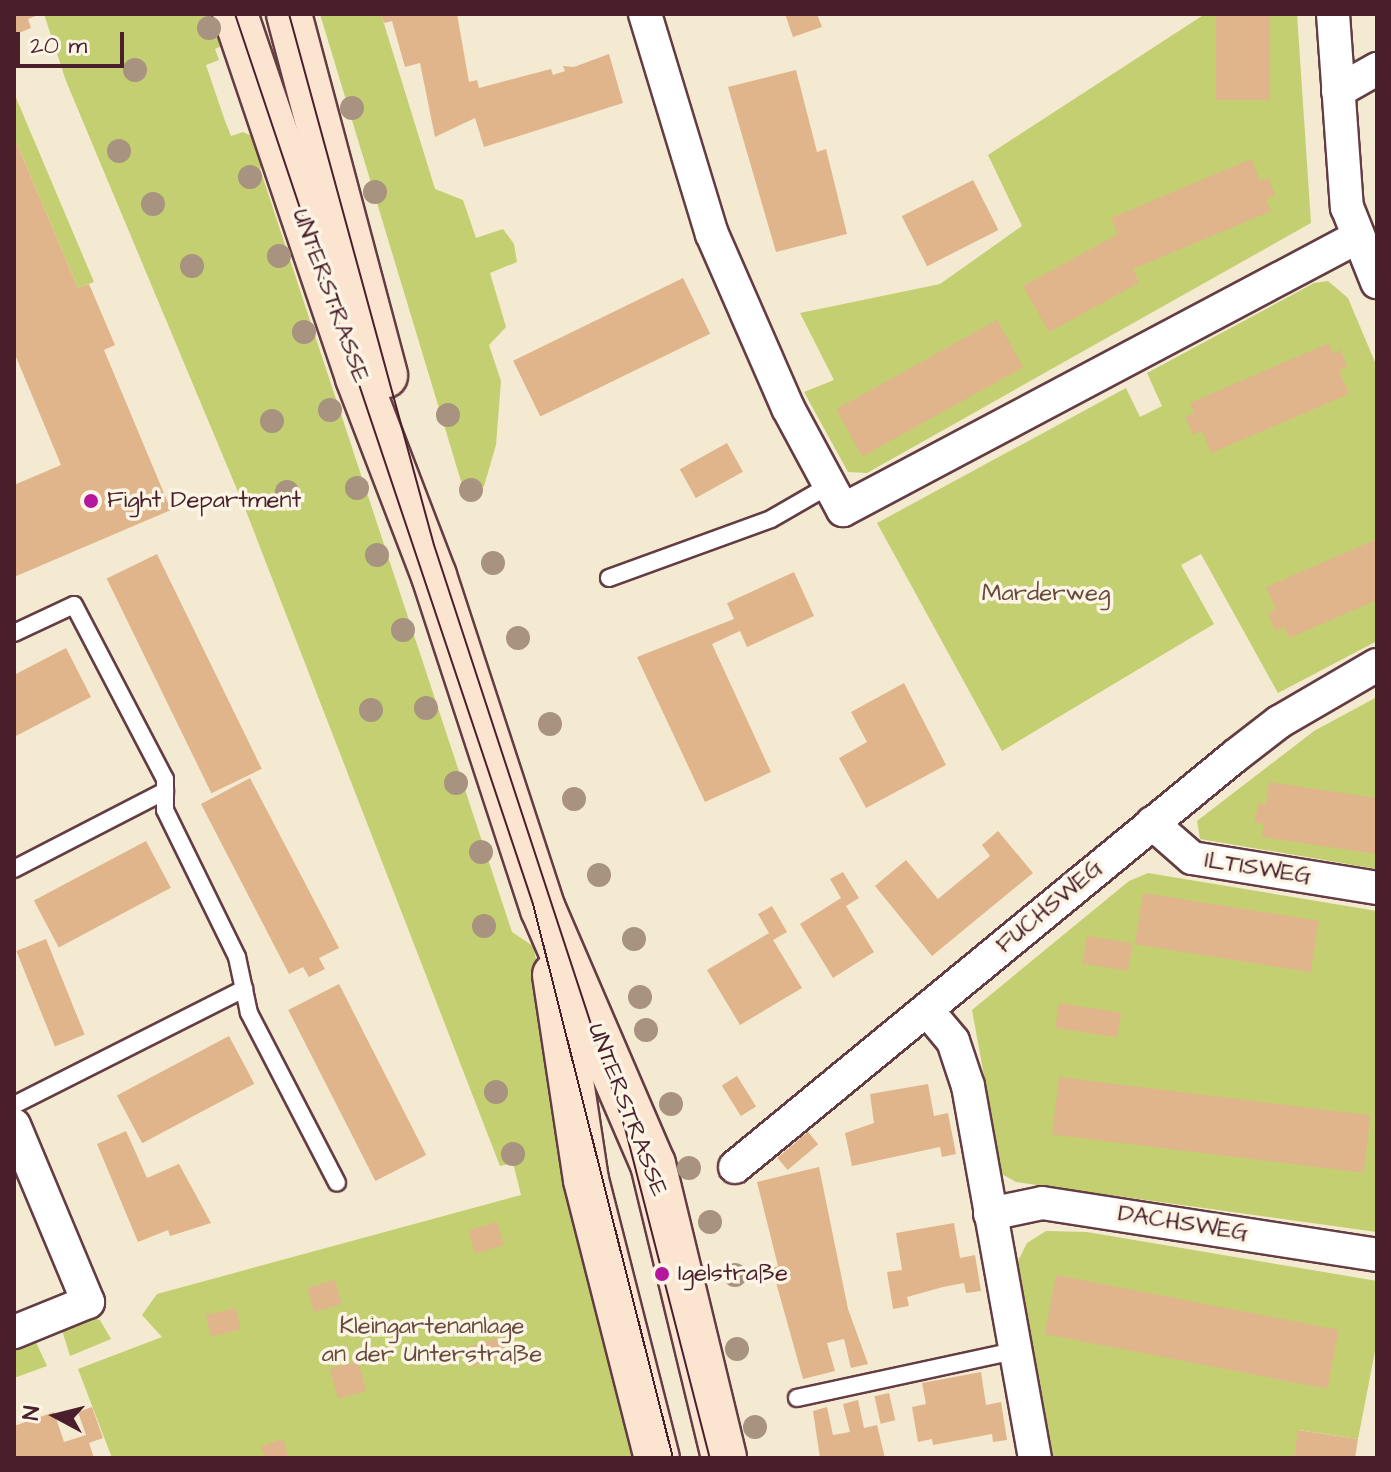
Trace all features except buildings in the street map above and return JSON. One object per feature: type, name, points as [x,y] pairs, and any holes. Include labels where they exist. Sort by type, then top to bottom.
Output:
[{"type":"main road","name":"UNTERSTRASSE","points":[[235,14],[358,378],[434,576],[543,909],[653,1164],[724,1458]]},
{"type":"main road","name":"UNTERSTRASSE","points":[[289,14],[434,576]]},
{"type":"main road","name":"UNTERSTRASSE","points":[[543,909],[586,1180],[657,1458]]},
{"type":"street","points":[[645,14],[712,234],[788,408],[843,510],[1358,237]]},
{"type":"street","points":[[1333,14],[1347,207],[1377,282]]},
{"type":"street","points":[[1338,91],[1377,69]]},
{"type":"street","name":"FUCHSWEG","points":[[735,1167],[1279,722],[1377,665]]},
{"type":"street","name":"ILTISWEG","points":[[1152,823],[1192,858],[1377,888]]},
{"type":"street","points":[[927,1010],[953,1041],[968,1086],[1035,1458]]},
{"type":"street","points":[[14,1125],[88,1302],[14,1332]]},
{"type":"street","name":"DACHSWEG","points":[[990,1214],[1042,1203],[1377,1255]]},
{"type":"lane","points":[[609,578],[771,519],[830,485]]},
{"type":"lane","points":[[14,633],[74,605],[165,779],[165,810],[237,957],[249,1013],[337,1183]]},
{"type":"lane","points":[[14,869],[165,791]]},
{"type":"lane","points":[[14,1105],[244,989]]},
{"type":"lane","points":[[797,1398],[1015,1351]]},
{"type":"green space","name":"Kleingartenanlage an der Unterstraße","points":[[44,14],[214,14],[224,45],[215,49],[219,60],[206,65],[225,121],[231,136],[243,132],[265,142],[270,153],[260,169],[512,932],[533,946],[647,1458],[112,1458],[78,1369],[162,1337],[142,1315],[157,1294],[521,1195],[513,1163],[500,1166],[246,511],[66,81]]},
{"type":"green space","points":[[320,14],[381,14],[435,189],[463,200],[476,238],[503,229],[514,244],[517,262],[490,273],[506,327],[489,345],[501,381],[496,445],[484,486],[467,501]]},
{"type":"green space","points":[[1205,14],[1297,14],[1311,223],[867,473],[848,472],[804,392],[834,380],[800,313],[940,284],[1022,226],[988,155]]},
{"type":"green space","points":[[14,93],[94,282],[78,288],[14,137]]},
{"type":"green space","name":"Marderweg","points":[[1328,281],[1348,298],[1377,367],[1377,641],[1278,693],[1201,554],[1181,565],[1214,624],[1002,751],[877,523],[1126,388],[1140,417],[1162,406],[1147,373],[1314,283]]},
{"type":"green space","points":[[1377,697],[1377,869],[1200,839],[1197,821],[1314,731]]},
{"type":"green space","points":[[1148,873],[1377,911],[1377,1232],[1016,1182],[1002,1174],[972,1010],[1129,881]]},
{"type":"green space","points":[[1046,1231],[1087,1232],[1377,1281],[1377,1341],[1358,1439],[1299,1430],[1294,1458],[1052,1458],[1017,1263],[1027,1243]]},
{"type":"green space","points":[[90,1317],[100,1320],[111,1339],[70,1356],[62,1330]]},
{"type":"green space","points":[[35,1340],[47,1366],[14,1378],[14,1347]]},
{"type":"tram line","points":[[235,14],[533,904],[673,1458]]},
{"type":"tram line","points":[[289,14],[434,545],[625,1128],[710,1458]]},
{"type":"place","name":"Fight Department","points":[[91,501]]},
{"type":"place","name":"Igelstraße","points":[[662,1274]]}]
